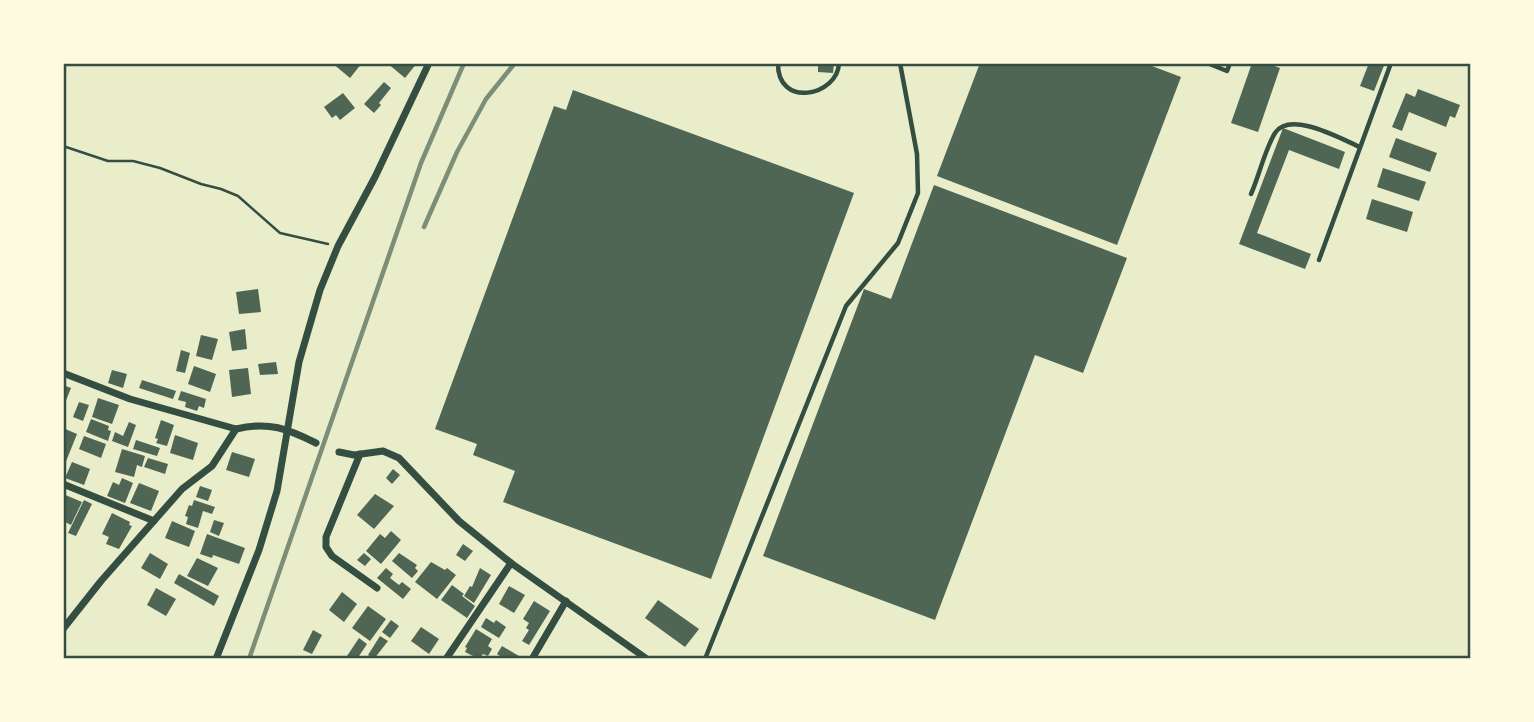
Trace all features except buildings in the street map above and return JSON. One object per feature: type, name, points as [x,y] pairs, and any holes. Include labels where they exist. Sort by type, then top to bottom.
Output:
[{"type":"street","points":[[216,659],[259,550],[277,491],[299,362],[320,290],[338,246],[375,177],[429,63]]},
{"type":"street","points":[[63,373],[130,399],[236,429],[249,426],[287,428],[316,443]]},
{"type":"street","points":[[63,629],[101,581],[182,489],[212,466],[236,429]]},
{"type":"street","points":[[339,452],[383,451],[399,458],[459,521],[511,563],[647,659]]},
{"type":"street","points":[[360,453],[326,537],[326,547],[332,556],[377,588]]},
{"type":"street","points":[[63,484],[154,521]]},
{"type":"street","points":[[446,659],[511,563]]},
{"type":"street","points":[[532,659],[565,601]]},
{"type":"lane","points":[[778,63],[778,77],[788,89],[800,94],[814,92],[829,83],[839,69],[839,63]]},
{"type":"lane","points":[[705,659],[846,306],[898,243],[918,193],[918,154],[900,63]]},
{"type":"lane","points":[[1207,63],[1227,71],[1230,63]]},
{"type":"lane","points":[[1319,260],[1391,63]]},
{"type":"lane","points":[[1251,194],[1275,132],[1286,124],[1301,123],[1360,147]]},
{"type":"path","points":[[63,146],[108,161],[147,164],[221,189],[238,196],[280,233],[338,246]]},
{"type":"railway","points":[[249,659],[421,163],[464,63]]},
{"type":"railway","points":[[424,227],[457,152],[486,99],[515,63]]}]
